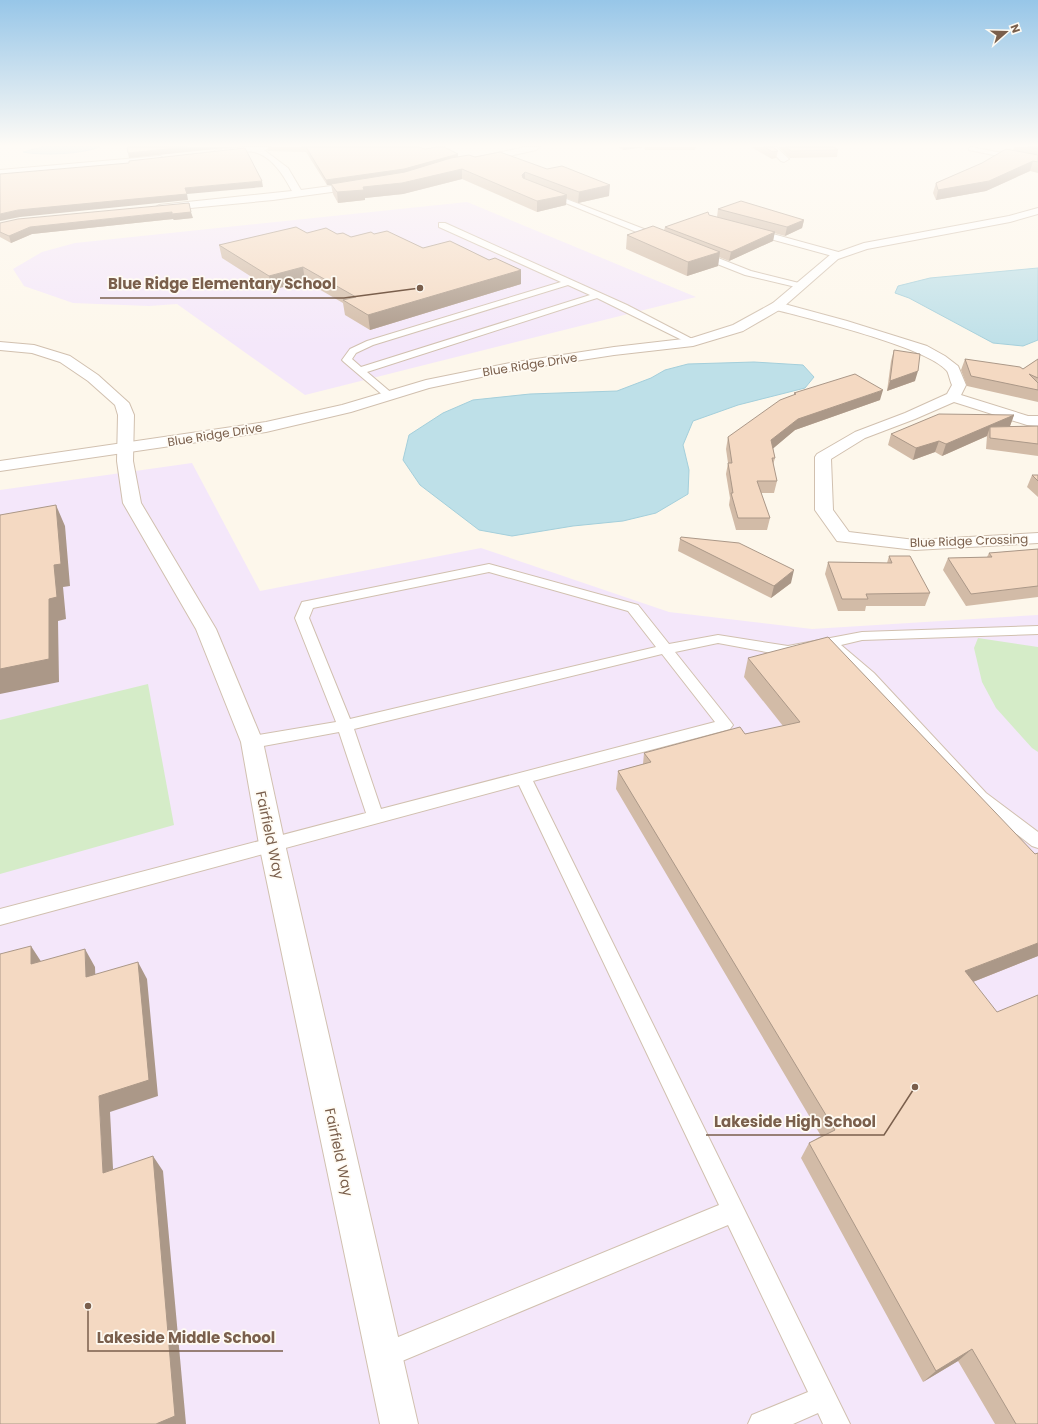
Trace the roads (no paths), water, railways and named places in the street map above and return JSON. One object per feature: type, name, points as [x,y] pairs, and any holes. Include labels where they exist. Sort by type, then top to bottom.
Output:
[{"type":"street","name":"Blue Ridge Drive","points":[[0,466],[266,427],[346,408],[426,384],[510,367],[614,351],[693,342],[738,328],[777,306],[834,257],[839,255],[864,246],[1010,219],[1029,213]]},
{"type":"street","points":[[777,306],[842,324],[922,349],[940,359],[953,369],[959,385],[953,397],[1027,420],[1038,421]]},
{"type":"street","name":"Fairfield Way","points":[[0,346],[34,349],[65,359],[93,378],[122,403],[126,415],[125,461],[132,503],[206,629],[252,742],[272,844],[399,1424]]},
{"type":"street","name":"Blue Ridge Crossing","points":[[953,397],[910,416],[860,435],[822,457],[824,510],[843,537],[914,545],[1038,538]]},
{"type":"lane","points":[[596,213],[667,241]]},
{"type":"lane","points":[[442,225],[597,295],[693,342]]},
{"type":"lane","points":[[748,230],[839,255]]},
{"type":"lane","points":[[689,250],[748,273],[800,286]]},
{"type":"lane","points":[[389,395],[347,360],[353,351],[370,343],[568,282]]},
{"type":"lane","points":[[359,371],[597,295]]},
{"type":"lane","points":[[0,917],[272,844],[376,818],[725,726],[633,608],[489,568],[307,605],[302,618],[345,726],[376,818]]},
{"type":"lane","points":[[252,742],[345,726],[665,649],[718,639],[788,651],[862,636],[1038,630]]},
{"type":"lane","points":[[829,642],[870,676],[980,797],[1038,841]]},
{"type":"lane","points":[[524,779],[837,1424]]},
{"type":"lane","points":[[383,1356],[734,1211]]},
{"type":"lane","points":[[761,1424],[824,1398]]},
{"type":"water","points":[[1038,268],[1038,340],[1023,346],[993,343],[909,298],[895,293],[898,286],[930,278]]},
{"type":"water","points":[[754,362],[803,365],[814,377],[805,388],[738,405],[693,421],[683,445],[689,470],[688,494],[656,513],[623,521],[573,526],[512,536],[479,530],[420,485],[403,460],[409,435],[443,413],[473,400],[530,394],[617,391],[651,378],[665,370],[688,364]]},
{"type":"place","name":"Blue Ridge Elementary School","points":[[420,288]]},
{"type":"place","name":"Lakeside High School","points":[[915,1087]]},
{"type":"place","name":"Lakeside Middle School","points":[[88,1306]]}]
